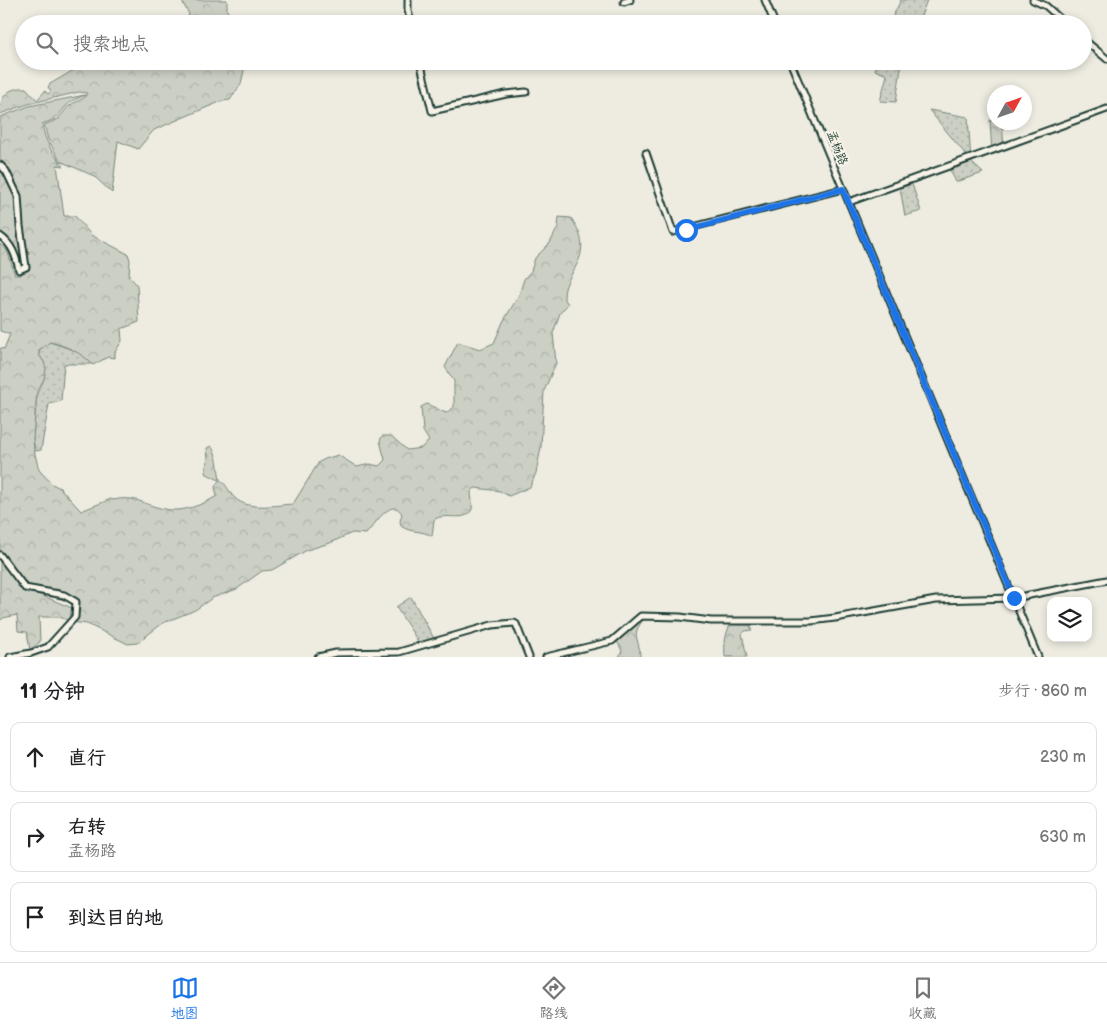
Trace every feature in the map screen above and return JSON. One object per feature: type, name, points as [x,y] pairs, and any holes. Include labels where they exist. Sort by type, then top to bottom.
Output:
[{"type":"street","points":[[408,0],[409,15]]},
{"type":"street","points":[[624,2],[630,0]]},
{"type":"street","points":[[765,0],[771,15]]},
{"type":"street","points":[[1033,0],[1046,6],[1056,15]]},
{"type":"street","points":[[1092,46],[1107,59]]},
{"type":"street","points":[[422,70],[432,111],[506,94],[526,92]]},
{"type":"street","name":"孟杨路","points":[[794,70],[1038,657]]},
{"type":"street","points":[[849,202],[1107,109]]},
{"type":"street","points":[[646,153],[673,232],[843,189]]},
{"type":"street","points":[[0,165],[6,171],[18,196],[26,267],[19,270],[9,242],[0,236]]},
{"type":"street","points":[[0,555],[25,588],[64,595],[76,602],[75,617],[48,647],[10,657]]},
{"type":"street","points":[[546,657],[612,641],[641,616],[680,617],[711,621],[811,620],[835,618],[936,600],[1014,598],[1107,580]]},
{"type":"street","points":[[318,657],[336,653],[399,652],[492,625],[514,622],[529,657]]},
{"type":"green space","points":[[181,0],[227,0],[228,15],[189,14]]},
{"type":"green space","points":[[901,0],[927,0],[921,15],[894,15]]},
{"type":"green space","points":[[74,70],[244,70],[241,84],[230,100],[222,101],[154,130],[138,149],[118,141],[112,193],[94,176],[60,161],[48,139],[44,125],[57,120],[70,105],[84,98],[87,93],[79,92],[28,104],[0,114],[3,98],[10,91],[26,88],[37,100],[45,91],[48,94],[51,91],[48,87]]},
{"type":"green space","points":[[875,70],[901,70],[896,102],[880,101],[887,75]]},
{"type":"green space","points":[[85,95],[70,102],[55,119],[42,124],[43,130],[50,147],[64,166],[57,165],[64,216],[75,216],[91,235],[128,254],[130,260],[129,276],[137,285],[139,322],[121,329],[122,341],[115,352],[115,358],[108,357],[93,365],[78,353],[50,342],[39,350],[39,355],[46,369],[44,379],[37,392],[33,438],[39,470],[52,484],[60,488],[81,511],[111,499],[128,499],[157,507],[178,510],[198,505],[217,496],[215,487],[219,480],[205,473],[208,459],[207,448],[211,446],[216,457],[220,480],[240,502],[254,506],[293,504],[319,462],[325,459],[338,455],[357,467],[370,464],[379,466],[385,460],[380,441],[382,436],[391,436],[407,450],[421,448],[429,441],[423,431],[421,407],[427,404],[446,413],[454,407],[454,381],[445,367],[458,342],[480,349],[494,343],[503,322],[519,295],[524,279],[531,271],[535,258],[550,243],[558,227],[559,217],[571,218],[580,235],[582,247],[579,259],[565,289],[564,298],[568,304],[560,313],[553,333],[556,363],[544,391],[541,447],[536,473],[530,487],[509,496],[500,491],[475,488],[471,492],[472,509],[469,513],[460,517],[443,517],[434,520],[432,536],[401,526],[402,514],[398,509],[393,508],[383,514],[366,534],[352,533],[330,543],[307,550],[272,570],[262,571],[237,589],[212,598],[195,610],[163,623],[137,643],[128,644],[87,624],[71,622],[74,608],[70,602],[28,589],[0,553],[0,348],[4,349],[10,334],[0,331],[0,244],[7,250],[15,275],[21,275],[25,266],[20,233],[21,197],[10,174],[0,160],[0,117],[29,106]]},
{"type":"green space","points":[[929,110],[968,117],[971,161]]},
{"type":"green space","points":[[991,130],[1003,130],[1004,148],[992,153]]},
{"type":"green space","points":[[971,162],[983,173],[956,182],[950,170]]},
{"type":"green space","points":[[0,166],[17,197],[17,234],[22,267],[19,272],[16,272],[7,246],[0,241]]},
{"type":"green space","points":[[912,184],[921,211],[905,216],[900,188]]},
{"type":"green space","points":[[50,342],[79,352],[93,364],[64,364],[61,401],[49,404],[41,450],[35,451],[33,438],[37,392],[44,379],[44,362],[39,355],[39,350]]},
{"type":"green space","points":[[0,558],[21,587],[72,608],[69,621],[60,617],[39,617],[40,642],[30,650],[27,632],[18,631],[17,615],[3,618],[0,621]]},
{"type":"green space","points":[[411,597],[436,642],[421,646],[396,607]]},
{"type":"green space","points":[[647,616],[636,632],[640,657],[619,657],[622,651],[617,641],[637,621]]},
{"type":"green space","points":[[731,623],[749,623],[752,630],[745,631],[742,634],[747,657],[725,657],[725,639]]},
{"type":"route","points":[[686,230],[843,189],[1014,598]]}]
